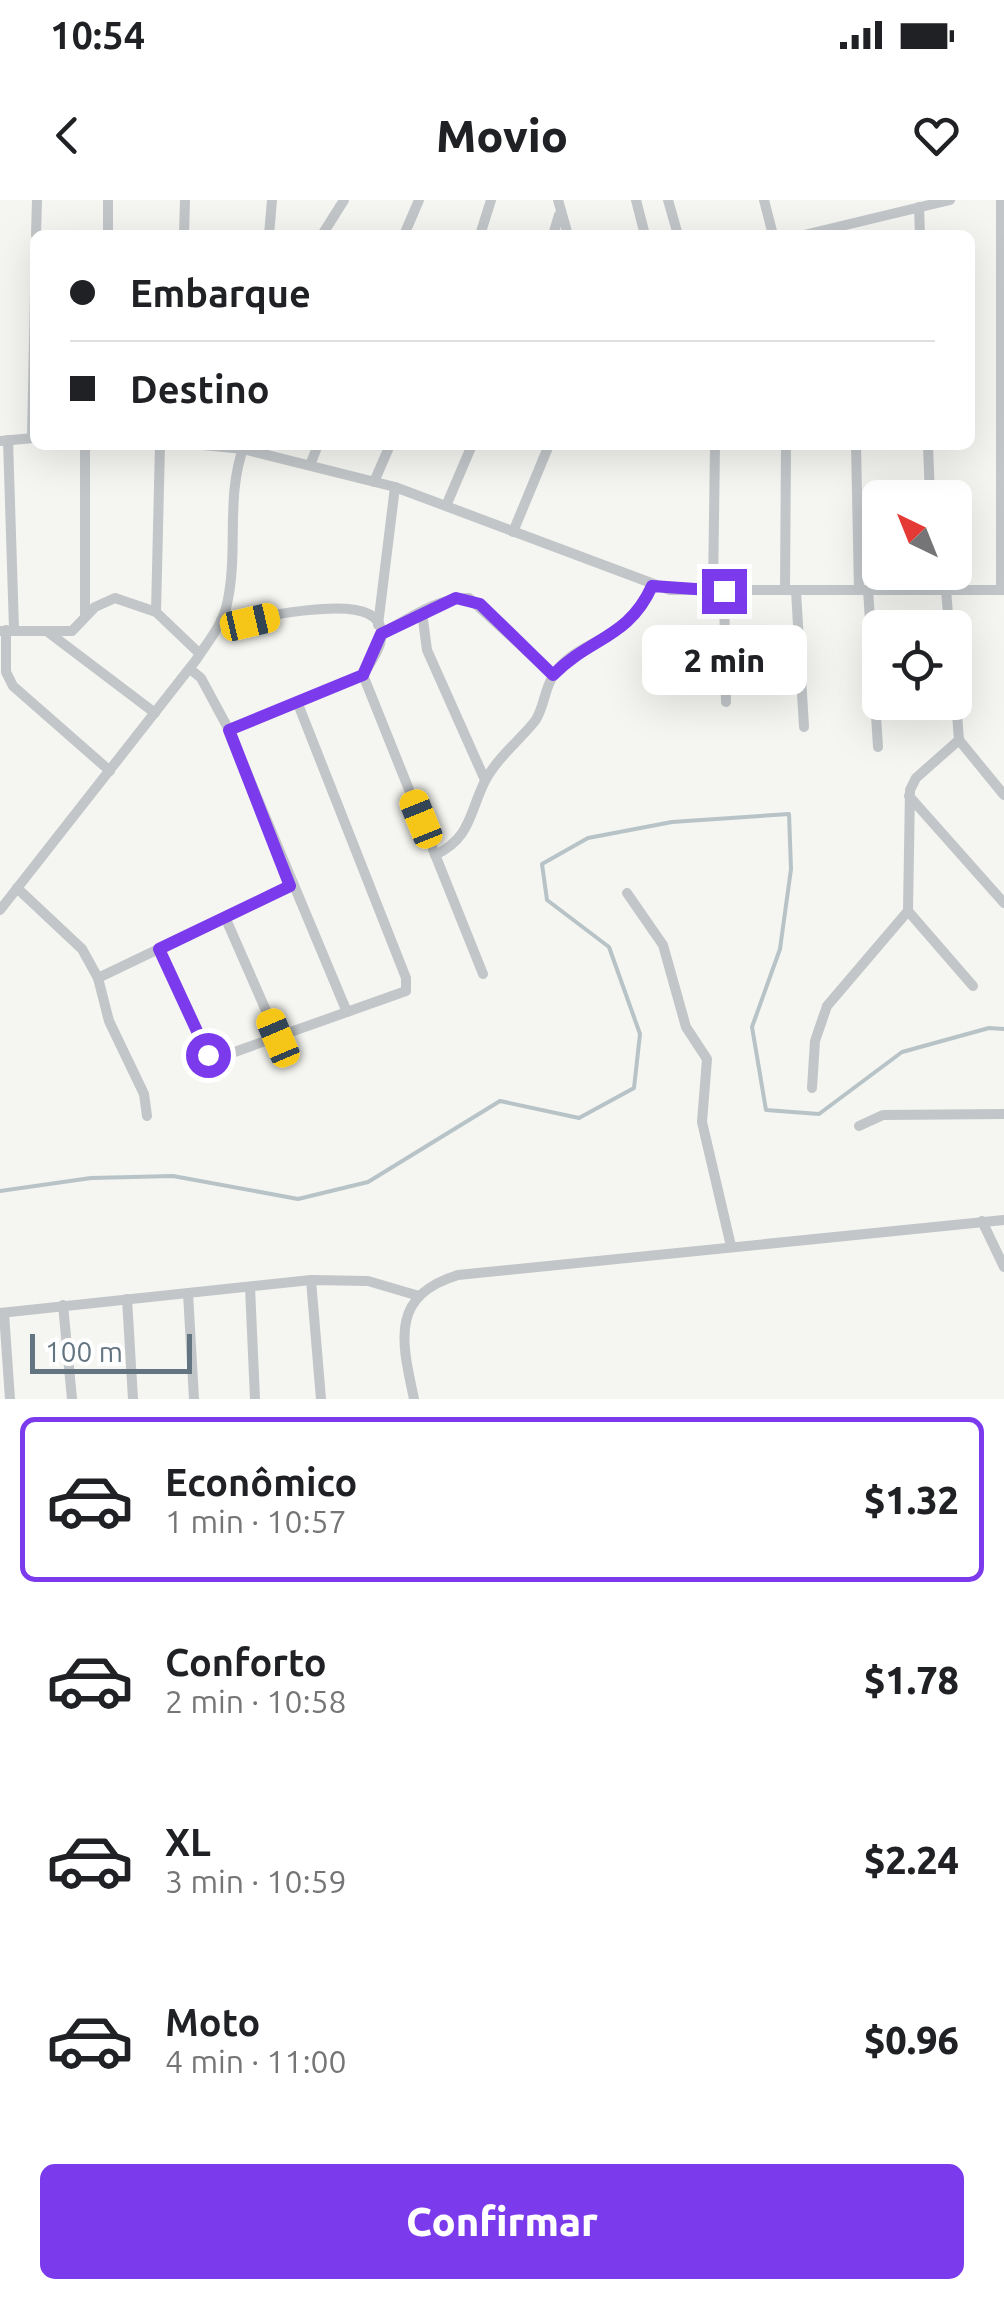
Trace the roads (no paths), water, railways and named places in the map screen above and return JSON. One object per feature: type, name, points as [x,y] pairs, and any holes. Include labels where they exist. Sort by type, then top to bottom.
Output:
[{"type":"street","points":[[36,230],[37,200]]},
{"type":"street","points":[[108,200],[108,230]]},
{"type":"street","points":[[184,200],[184,230]]},
{"type":"street","points":[[269,230],[272,200]]},
{"type":"street","points":[[325,230],[344,200]]},
{"type":"street","points":[[406,230],[419,200]]},
{"type":"street","points":[[482,230],[491,200]]},
{"type":"street","points":[[558,200],[566,230]]},
{"type":"street","points":[[636,200],[644,230]]},
{"type":"street","points":[[668,200],[677,230]]},
{"type":"street","points":[[764,200],[772,230]]},
{"type":"street","points":[[843,230],[950,200]]},
{"type":"street","points":[[972,589],[1003,590],[1000,200]]},
{"type":"street","points":[[919,208],[920,230]]},
{"type":"street","points":[[555,230],[560,214]]},
{"type":"street","points":[[30,438],[4,440],[6,672],[13,686],[110,771]]},
{"type":"street","points":[[84,450],[85,618]]},
{"type":"street","points":[[156,612],[160,450]]},
{"type":"street","points":[[0,910],[190,669],[221,620],[230,587],[233,474],[242,450]]},
{"type":"street","points":[[254,450],[395,487],[652,586],[719,591],[862,590]]},
{"type":"street","points":[[310,465],[316,450]]},
{"type":"street","points":[[374,482],[388,450]]},
{"type":"street","points":[[446,506],[470,450]]},
{"type":"street","points":[[514,532],[547,450]]},
{"type":"street","points":[[715,450],[726,702]]},
{"type":"street","points":[[786,450],[791,590],[804,727]]},
{"type":"street","points":[[856,450],[862,569]]},
{"type":"street","points":[[928,450],[929,480]]},
{"type":"street","points":[[395,487],[380,630],[363,675],[483,974]]},
{"type":"street","points":[[436,854],[463,836],[486,780],[538,718],[553,675],[568,660],[627,625],[642,609],[652,586]]},
{"type":"street","points":[[863,590],[878,747]]},
{"type":"street","points":[[7,630],[72,631],[104,601],[115,598],[156,612],[200,654]]},
{"type":"street","points":[[380,630],[456,598],[470,598],[553,675]]},
{"type":"street","points":[[221,620],[250,622],[331,607],[354,608],[368,613],[380,630]]},
{"type":"street","points":[[422,612],[427,650],[486,780]]},
{"type":"street","points":[[47,631],[155,713]]},
{"type":"street","points":[[190,669],[201,678],[229,730],[290,886],[346,1012]]},
{"type":"street","points":[[229,730],[363,675]]},
{"type":"street","points":[[159,949],[212,1060],[395,998],[408,985],[298,704]]},
{"type":"street","points":[[957,720],[959,740],[1004,795]]},
{"type":"street","points":[[812,1088],[815,1041],[827,1006],[908,911],[909,796],[916,778],[959,740]]},
{"type":"street","points":[[909,796],[1004,903]]},
{"type":"street","points":[[98,978],[290,886]]},
{"type":"street","points":[[17,888],[82,949],[98,978],[109,1021],[144,1094],[147,1116]]},
{"type":"street","points":[[627,893],[663,945],[686,1027],[706,1059],[702,1122],[731,1246]]},
{"type":"street","points":[[908,911],[974,986]]},
{"type":"street","points":[[226,917],[278,1038]]},
{"type":"street","points":[[858,1126],[883,1115],[1004,1114]]},
{"type":"street","points":[[414,1399],[403,1328],[419,1296],[439,1281],[486,1270],[1004,1220]]},
{"type":"street","points":[[982,1222],[1004,1268]]},
{"type":"street","points":[[10,1399],[2,1313],[311,1280],[368,1281],[419,1296]]},
{"type":"street","points":[[311,1280],[321,1399]]},
{"type":"street","points":[[250,1286],[255,1399]]},
{"type":"street","points":[[188,1293],[194,1399]]},
{"type":"street","points":[[127,1299],[133,1399]]},
{"type":"street","points":[[63,1305],[72,1399]]},
{"type":"waterway","points":[[0,1191],[91,1178],[173,1176],[298,1199],[368,1182],[500,1101],[579,1118],[634,1088],[640,1034],[609,947],[547,900],[542,864],[588,838],[672,822],[789,814],[791,869],[780,949],[752,1027],[766,1110],[819,1114],[902,1052],[989,1028],[1004,1029]]}]
